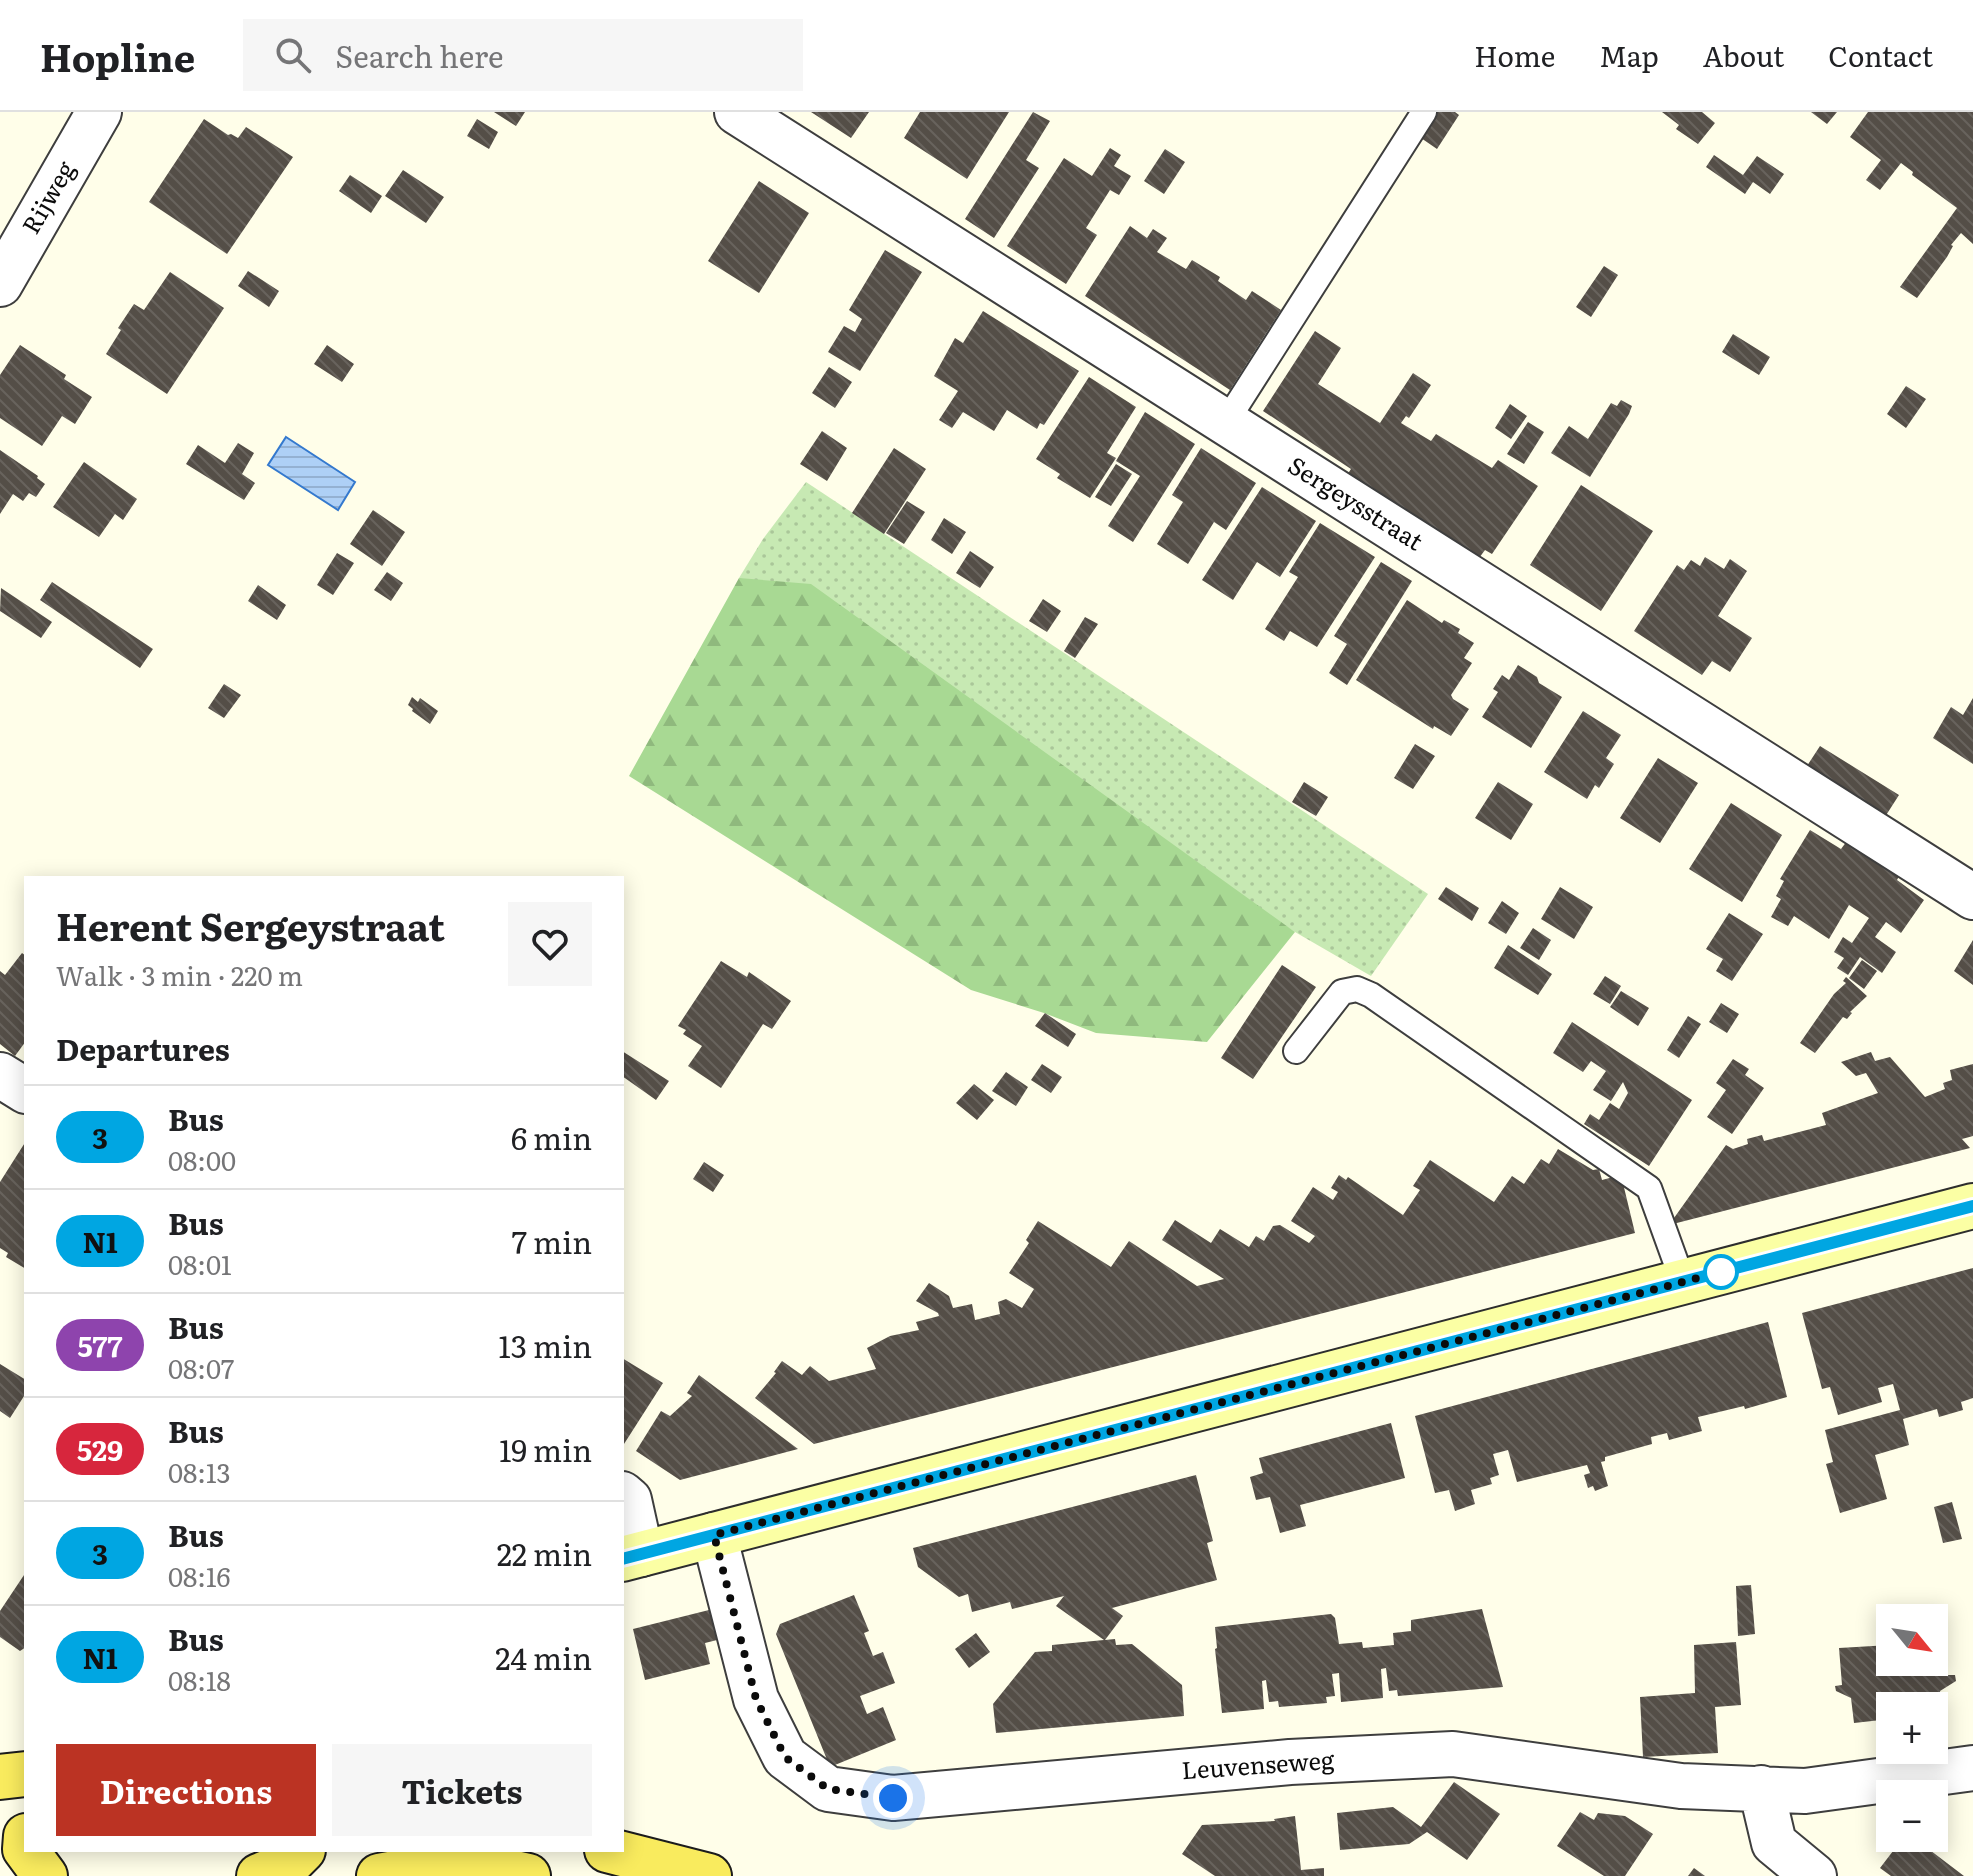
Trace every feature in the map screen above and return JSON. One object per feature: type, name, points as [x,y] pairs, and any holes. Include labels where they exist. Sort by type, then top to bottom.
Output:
[{"type":"main road","points":[[0,1777],[24,1774]]},
{"type":"main road","points":[[27,1852],[45,1876]]},
{"type":"main road","points":[[259,1876],[290,1863],[301,1852]]},
{"type":"main road","points":[[615,1852],[709,1876]]},
{"type":"main road","points":[[379,1876],[423,1868],[511,1868]]},
{"type":"street","name":"Rijweg","points":[[0,284],[99,112]]},
{"type":"street","name":"Sergeysstraat","points":[[737,112],[1973,897]]},
{"type":"street","points":[[0,1075],[24,1090]]},
{"type":"street","points":[[624,1496],[629,1500],[632,1557],[1973,1206]]},
{"type":"street","name":"Leuvenseweg","points":[[714,1535],[756,1699],[785,1757],[828,1789],[893,1798],[1290,1762],[1453,1754],[1681,1786],[1805,1791],[1973,1768]]},
{"type":"street","points":[[1761,1788],[1774,1843],[1814,1876]]},
{"type":"lane","points":[[1226,422],[1424,112]]},
{"type":"lane","points":[[1296,1051],[1342,992],[1357,989],[1371,995],[1649,1188],[1683,1282]]},
{"type":"green space","points":[[806,482],[1428,894],[1371,976],[1295,932],[739,578],[763,539]]},
{"type":"green space","points":[[739,578],[811,584],[1295,932],[1207,1042],[1096,1033],[971,990],[629,776]]},
{"type":"water","points":[[286,437],[355,482],[338,510],[268,465]]},
{"type":"building","points":[[494,112],[525,112],[516,126]]},
{"type":"building","points":[[811,112],[869,112],[851,138]]},
{"type":"building","points":[[920,112],[1009,112],[967,179],[904,138]]},
{"type":"building","points":[[1033,112],[1050,121],[1026,160],[1039,168],[994,238],[965,219]]},
{"type":"building","points":[[1437,112],[1455,112],[1459,115],[1437,149],[1421,138]]},
{"type":"building","points":[[1662,112],[1702,112],[1715,123],[1698,144],[1676,129],[1679,125]]},
{"type":"building","points":[[1811,112],[1837,112],[1827,124]]},
{"type":"building","points":[[1868,112],[1973,112],[1973,244],[1961,233],[1917,298],[1900,287],[1957,208],[1912,175],[1913,172],[1901,163],[1880,190],[1866,180],[1881,160],[1850,137]]},
{"type":"building","points":[[204,119],[238,138],[246,127],[293,157],[227,254],[149,202]]},
{"type":"building","points":[[477,119],[498,132],[489,149],[467,136]]},
{"type":"building","points":[[1110,148],[1121,155],[1114,166],[1131,176],[1119,195],[1110,190],[1086,228],[1097,235],[1066,284],[1007,246],[1064,158],[1092,176]]},
{"type":"building","points":[[1165,149],[1185,162],[1164,194],[1144,181]]},
{"type":"building","points":[[1714,155],[1743,175],[1757,156],[1784,174],[1770,194],[1753,182],[1745,194],[1706,167]]},
{"type":"building","points":[[403,170],[444,197],[426,223],[385,196]]},
{"type":"building","points":[[350,175],[382,196],[371,213],[339,191]]},
{"type":"building","points":[[759,181],[809,213],[759,293],[708,261]]},
{"type":"building","points":[[1130,226],[1147,238],[1153,229],[1167,238],[1157,252],[1186,269],[1192,260],[1220,277],[1218,281],[1246,300],[1252,291],[1281,310],[1230,390],[1085,296]]},
{"type":"building","points":[[885,250],[922,272],[860,371],[828,352],[844,326],[855,332],[862,319],[849,310]]},
{"type":"building","points":[[1604,266],[1618,275],[1591,317],[1576,307]]},
{"type":"building","points":[[248,271],[279,291],[269,307],[238,286]]},
{"type":"building","points":[[170,272],[224,308],[167,394],[106,354],[134,304],[144,310]]},
{"type":"building","points":[[983,311],[1079,371],[1044,425],[1040,423],[1037,429],[1007,410],[994,431],[963,412],[952,428],[939,420],[958,391],[934,376],[955,338],[963,343]]},
{"type":"building","points":[[1315,331],[1341,348],[1318,384],[1380,423],[1413,373],[1431,385],[1409,418],[1406,416],[1401,423],[1431,441],[1436,434],[1492,468],[1498,460],[1538,486],[1492,554],[1485,550],[1476,562],[1345,478],[1351,469],[1263,411]]},
{"type":"building","points":[[1733,334],[1770,357],[1759,375],[1722,352]]},
{"type":"building","points":[[20,345],[66,375],[64,379],[92,397],[75,424],[62,416],[42,446],[0,418],[0,375]]},
{"type":"building","points":[[327,345],[354,364],[342,382],[314,364]]},
{"type":"building","points":[[829,367],[852,382],[835,408],[812,393]]},
{"type":"building","points":[[1089,377],[1136,407],[1107,453],[1116,458],[1090,498],[1057,478],[1060,474],[1036,459]]},
{"type":"building","points":[[1906,386],[1926,399],[1906,428],[1887,414]]},
{"type":"building","points":[[1621,400],[1632,406],[1629,414],[1590,477],[1551,453],[1569,426],[1588,439],[1611,403],[1617,406]]},
{"type":"building","points":[[1510,404],[1527,416],[1511,439],[1495,428]]},
{"type":"building","points":[[1145,412],[1195,444],[1133,542],[1108,526],[1140,476],[1116,461]]},
{"type":"building","points":[[1528,422],[1544,432],[1524,464],[1507,454]]},
{"type":"building","points":[[822,431],[847,448],[827,481],[800,464]]},
{"type":"building","points":[[238,443],[254,453],[242,474],[255,483],[244,500],[186,464],[198,445],[225,463]]},
{"type":"building","points":[[894,448],[926,469],[884,534],[852,513]]},
{"type":"building","points":[[1201,448],[1256,483],[1226,530],[1214,522],[1188,564],[1157,544],[1183,502],[1172,495]]},
{"type":"building","points":[[0,450],[45,484],[36,497],[29,493],[23,501],[13,494],[0,514]]},
{"type":"building","points":[[84,462],[137,499],[123,520],[115,514],[99,537],[53,507]]},
{"type":"building","points":[[1116,464],[1132,474],[1111,506],[1095,497]]},
{"type":"building","points":[[1581,485],[1653,531],[1601,611],[1530,565]]},
{"type":"building","points":[[1262,487],[1316,521],[1280,577],[1257,562],[1233,600],[1202,580]]},
{"type":"building","points":[[907,501],[925,512],[904,544],[886,533]]},
{"type":"building","points":[[373,510],[405,532],[382,566],[350,544]]},
{"type":"building","points":[[944,518],[966,532],[952,554],[931,540]]},
{"type":"building","points":[[1320,523],[1375,557],[1317,647],[1290,631],[1284,641],[1265,629],[1298,577],[1289,572]]},
{"type":"building","points":[[970,551],[994,567],[980,588],[956,573]]},
{"type":"building","points":[[337,553],[354,563],[333,595],[317,585]]},
{"type":"building","points":[[1705,557],[1724,569],[1730,559],[1747,571],[1718,616],[1752,638],[1730,672],[1712,661],[1702,675],[1634,631],[1677,565],[1684,570],[1691,560],[1700,566]]},
{"type":"building","points":[[1381,562],[1412,581],[1347,685],[1329,673],[1347,644],[1334,636]]},
{"type":"building","points":[[387,572],[403,583],[391,601],[374,590]]},
{"type":"building","points":[[52,582],[153,649],[140,668],[40,600]]},
{"type":"building","points":[[258,585],[286,605],[277,620],[248,601]]},
{"type":"building","points":[[1,588],[52,622],[41,638],[0,611]]},
{"type":"building","points":[[1043,599],[1061,611],[1047,632],[1029,621]]},
{"type":"building","points":[[1407,600],[1442,623],[1444,620],[1460,629],[1458,633],[1474,643],[1464,658],[1472,663],[1451,695],[1469,709],[1451,736],[1434,726],[1433,729],[1356,680]]},
{"type":"building","points":[[1085,617],[1098,624],[1075,658],[1064,651]]},
{"type":"building","points":[[1518,665],[1562,697],[1531,748],[1482,717],[1498,692],[1493,689],[1502,675],[1509,680]]},
{"type":"building","points":[[224,684],[241,695],[224,718],[208,708]]},
{"type":"building","points":[[412,697],[418,702],[420,698],[438,711],[430,724],[408,705]]},
{"type":"building","points":[[1973,698],[1973,764],[1933,738],[1951,707],[1963,715]]},
{"type":"building","points":[[1583,711],[1621,735],[1606,758],[1614,764],[1599,788],[1595,785],[1587,799],[1544,772]]},
{"type":"building","points":[[1415,744],[1435,756],[1413,789],[1394,778]]},
{"type":"building","points":[[1820,746],[1899,795],[1883,820],[1805,769]]},
{"type":"building","points":[[1658,758],[1698,783],[1660,843],[1620,818]]},
{"type":"building","points":[[1304,782],[1328,797],[1316,816],[1292,802]]},
{"type":"building","points":[[1498,782],[1533,804],[1511,840],[1475,818]]},
{"type":"building","points":[[1731,803],[1782,835],[1742,902],[1689,869]]},
{"type":"building","points":[[1810,830],[1841,849],[1847,841],[1900,874],[1897,880],[1924,900],[1901,933],[1886,922],[1875,937],[1896,952],[1882,973],[1860,957],[1848,975],[1837,968],[1844,958],[1834,952],[1843,937],[1852,943],[1869,918],[1849,905],[1829,939],[1794,916],[1788,926],[1771,917],[1781,899],[1776,896],[1784,881],[1780,879]]},
{"type":"building","points":[[1446,887],[1479,908],[1472,921],[1438,899]]},
{"type":"building","points":[[1560,887],[1593,907],[1574,939],[1541,919]]},
{"type":"building","points":[[1502,901],[1519,913],[1506,934],[1488,923]]},
{"type":"building","points":[[1729,913],[1763,934],[1732,981],[1716,971],[1723,959],[1706,949]]},
{"type":"building","points":[[1533,928],[1551,940],[1539,960],[1520,948]]},
{"type":"building","points":[[1973,940],[1973,985],[1954,971]]},
{"type":"building","points":[[1508,945],[1552,974],[1538,995],[1494,968]]},
{"type":"building","points":[[22,953],[24,954],[24,1044],[15,1056],[0,1044],[0,971],[5,975]]},
{"type":"building","points":[[1862,960],[1877,971],[1864,989],[1849,978]]},
{"type":"building","points":[[721,961],[747,977],[749,972],[791,1001],[772,1029],[763,1024],[721,1088],[688,1066],[702,1046],[683,1034],[686,1030],[678,1026]]},
{"type":"building","points":[[1282,965],[1316,987],[1253,1079],[1221,1058]]},
{"type":"building","points":[[1605,976],[1621,986],[1610,1004],[1593,994]]},
{"type":"building","points":[[1846,977],[1867,996],[1847,1019],[1843,1017],[1815,1053],[1800,1043],[1834,994],[1846,983],[1843,981]]},
{"type":"building","points":[[1621,991],[1649,1008],[1638,1026],[1610,1007]]},
{"type":"building","points":[[1721,1003],[1739,1014],[1727,1033],[1709,1022]]},
{"type":"building","points":[[1045,1013],[1076,1034],[1068,1047],[1035,1026]]},
{"type":"building","points":[[1688,1016],[1701,1024],[1679,1058],[1667,1050]]},
{"type":"building","points":[[1572,1022],[1692,1100],[1649,1166],[1584,1124],[1590,1114],[1599,1120],[1610,1103],[1619,1109],[1628,1093],[1623,1082],[1611,1101],[1593,1090],[1606,1071],[1591,1061],[1583,1072],[1553,1053]]},
{"type":"building","points":[[624,1052],[669,1081],[656,1100],[624,1077]]},
{"type":"building","points":[[1871,1052],[1875,1061],[1890,1057],[1925,1097],[1945,1089],[1943,1083],[1952,1080],[1950,1070],[1973,1064],[1973,1136],[1962,1139],[1970,1148],[1669,1225],[1726,1145],[1733,1149],[1748,1144],[1747,1139],[1762,1135],[1764,1141],[1826,1125],[1822,1113],[1878,1093],[1866,1073],[1856,1076],[1841,1062]]},
{"type":"building","points":[[1733,1059],[1749,1069],[1745,1075],[1764,1088],[1732,1134],[1707,1117],[1726,1090],[1716,1083]]},
{"type":"building","points":[[1042,1064],[1062,1077],[1051,1093],[1031,1080]]},
{"type":"building","points":[[1006,1072],[1028,1087],[1016,1106],[992,1091]]},
{"type":"building","points":[[974,1084],[994,1100],[977,1120],[956,1103]]},
{"type":"building","points":[[24,1144],[24,1268],[6,1257],[8,1253],[0,1248],[0,1182]]},
{"type":"building","points":[[1558,1149],[1593,1170],[1599,1169],[1602,1180],[1621,1175],[1635,1233],[814,1444],[755,1398],[782,1361],[802,1375],[810,1366],[829,1381],[876,1369],[867,1348],[890,1336],[919,1330],[916,1322],[939,1316],[916,1301],[929,1283],[949,1296],[953,1308],[972,1304],[975,1320],[1000,1314],[998,1302],[1006,1299],[1022,1308],[1034,1289],[1009,1273],[1029,1243],[1026,1240],[1038,1221],[1111,1267],[1129,1241],[1197,1286],[1224,1279],[1162,1240],[1175,1220],[1211,1243],[1220,1229],[1249,1247],[1256,1236],[1264,1241],[1273,1226],[1280,1225],[1309,1243],[1315,1236],[1291,1221],[1313,1187],[1333,1200],[1338,1192],[1331,1188],[1339,1175],[1346,1180],[1348,1177],[1403,1215],[1420,1190],[1413,1186],[1430,1160],[1494,1202],[1512,1176],[1524,1184],[1541,1159],[1549,1164]]},
{"type":"building","points":[[704,1162],[724,1175],[713,1192],[693,1179]]},
{"type":"building","points":[[1973,1268],[1973,1398],[1961,1402],[1963,1410],[1939,1417],[1937,1409],[1903,1419],[1909,1445],[1875,1455],[1887,1499],[1840,1513],[1826,1464],[1833,1462],[1825,1430],[1900,1410],[1893,1384],[1878,1388],[1882,1402],[1838,1415],[1830,1387],[1822,1389],[1802,1313]]},
{"type":"building","points":[[1768,1322],[1787,1397],[1745,1409],[1744,1406],[1698,1417],[1702,1431],[1669,1440],[1667,1433],[1651,1437],[1652,1444],[1605,1457],[1605,1461],[1601,1462],[1608,1486],[1595,1491],[1593,1486],[1588,1488],[1584,1475],[1590,1473],[1587,1465],[1517,1482],[1508,1450],[1493,1454],[1499,1475],[1490,1478],[1492,1484],[1471,1490],[1475,1504],[1455,1511],[1449,1490],[1435,1493],[1415,1416]]},
{"type":"building","points":[[624,1359],[663,1383],[624,1444]]},
{"type":"building","points":[[0,1364],[24,1379],[24,1396],[10,1418],[0,1411]]},
{"type":"building","points":[[699,1375],[798,1449],[680,1480],[636,1451],[661,1411],[670,1416],[692,1396],[687,1393]]},
{"type":"building","points":[[1391,1423],[1405,1478],[1300,1505],[1306,1526],[1280,1533],[1270,1497],[1256,1500],[1250,1477],[1263,1473],[1259,1458]]},
{"type":"building","points":[[1196,1475],[1213,1541],[1207,1543],[1217,1580],[1112,1608],[1123,1616],[1105,1640],[1115,1639],[1116,1645],[1132,1644],[1182,1685],[1184,1716],[996,1733],[993,1704],[1035,1652],[1052,1651],[1052,1645],[1104,1640],[1056,1606],[1064,1596],[1012,1609],[1010,1602],[972,1612],[968,1594],[959,1597],[918,1567],[913,1548]]},
{"type":"building","points":[[1952,1502],[1962,1539],[1943,1543],[1934,1507]]},
{"type":"building","points":[[24,1575],[24,1648],[20,1651],[0,1637],[0,1611]]},
{"type":"building","points":[[1751,1585],[1755,1634],[1738,1636],[1736,1586]]},
{"type":"building","points":[[854,1595],[869,1631],[864,1633],[873,1656],[883,1652],[895,1683],[860,1696],[867,1714],[883,1707],[896,1740],[830,1767],[776,1634],[780,1624]]},
{"type":"building","points":[[717,1608],[725,1638],[705,1643],[710,1664],[645,1680],[633,1629]]},
{"type":"building","points":[[1482,1609],[1503,1687],[1398,1696],[1397,1690],[1389,1691],[1386,1668],[1381,1669],[1383,1698],[1341,1702],[1339,1673],[1332,1674],[1335,1696],[1326,1697],[1327,1703],[1279,1707],[1278,1701],[1269,1702],[1266,1680],[1262,1681],[1264,1709],[1222,1713],[1215,1627],[1331,1614],[1335,1618],[1339,1644],[1362,1642],[1363,1648],[1394,1645],[1393,1633],[1411,1631],[1411,1620]]},
{"type":"building","points":[[976,1633],[990,1652],[969,1668],[955,1649]]},
{"type":"building","points":[[1736,1642],[1741,1705],[1715,1707],[1718,1753],[1643,1757],[1640,1697],[1695,1693],[1694,1645]]},
{"type":"building","points":[[1876,1646],[1876,1676],[1955,1675],[1956,1681],[1940,1692],[1876,1692],[1876,1721],[1854,1723],[1851,1698],[1836,1691],[1835,1686],[1842,1685],[1839,1648]]},
{"type":"building","points":[[1454,1782],[1500,1814],[1467,1860],[1427,1832],[1409,1844],[1340,1850],[1337,1813],[1393,1807],[1421,1827]]},
{"type":"building","points":[[1580,1812],[1594,1820],[1598,1813],[1625,1816],[1653,1834],[1625,1876],[1604,1876],[1557,1846]]},
{"type":"building","points":[[1295,1816],[1301,1870],[1324,1868],[1324,1876],[1215,1876],[1182,1854],[1202,1825],[1275,1821]]},
{"type":"building","points":[[1892,1852],[1932,1852],[1964,1876],[1891,1876],[1880,1868]]},
{"type":"building","points":[[1694,1868],[1705,1876],[1688,1876]]},
{"type":"bus line","name":"3","points":[[624,1558],[1973,1206]]},
{"type":"route","points":[[893,1798],[828,1789],[785,1757],[756,1699],[714,1535],[1721,1272]]}]
